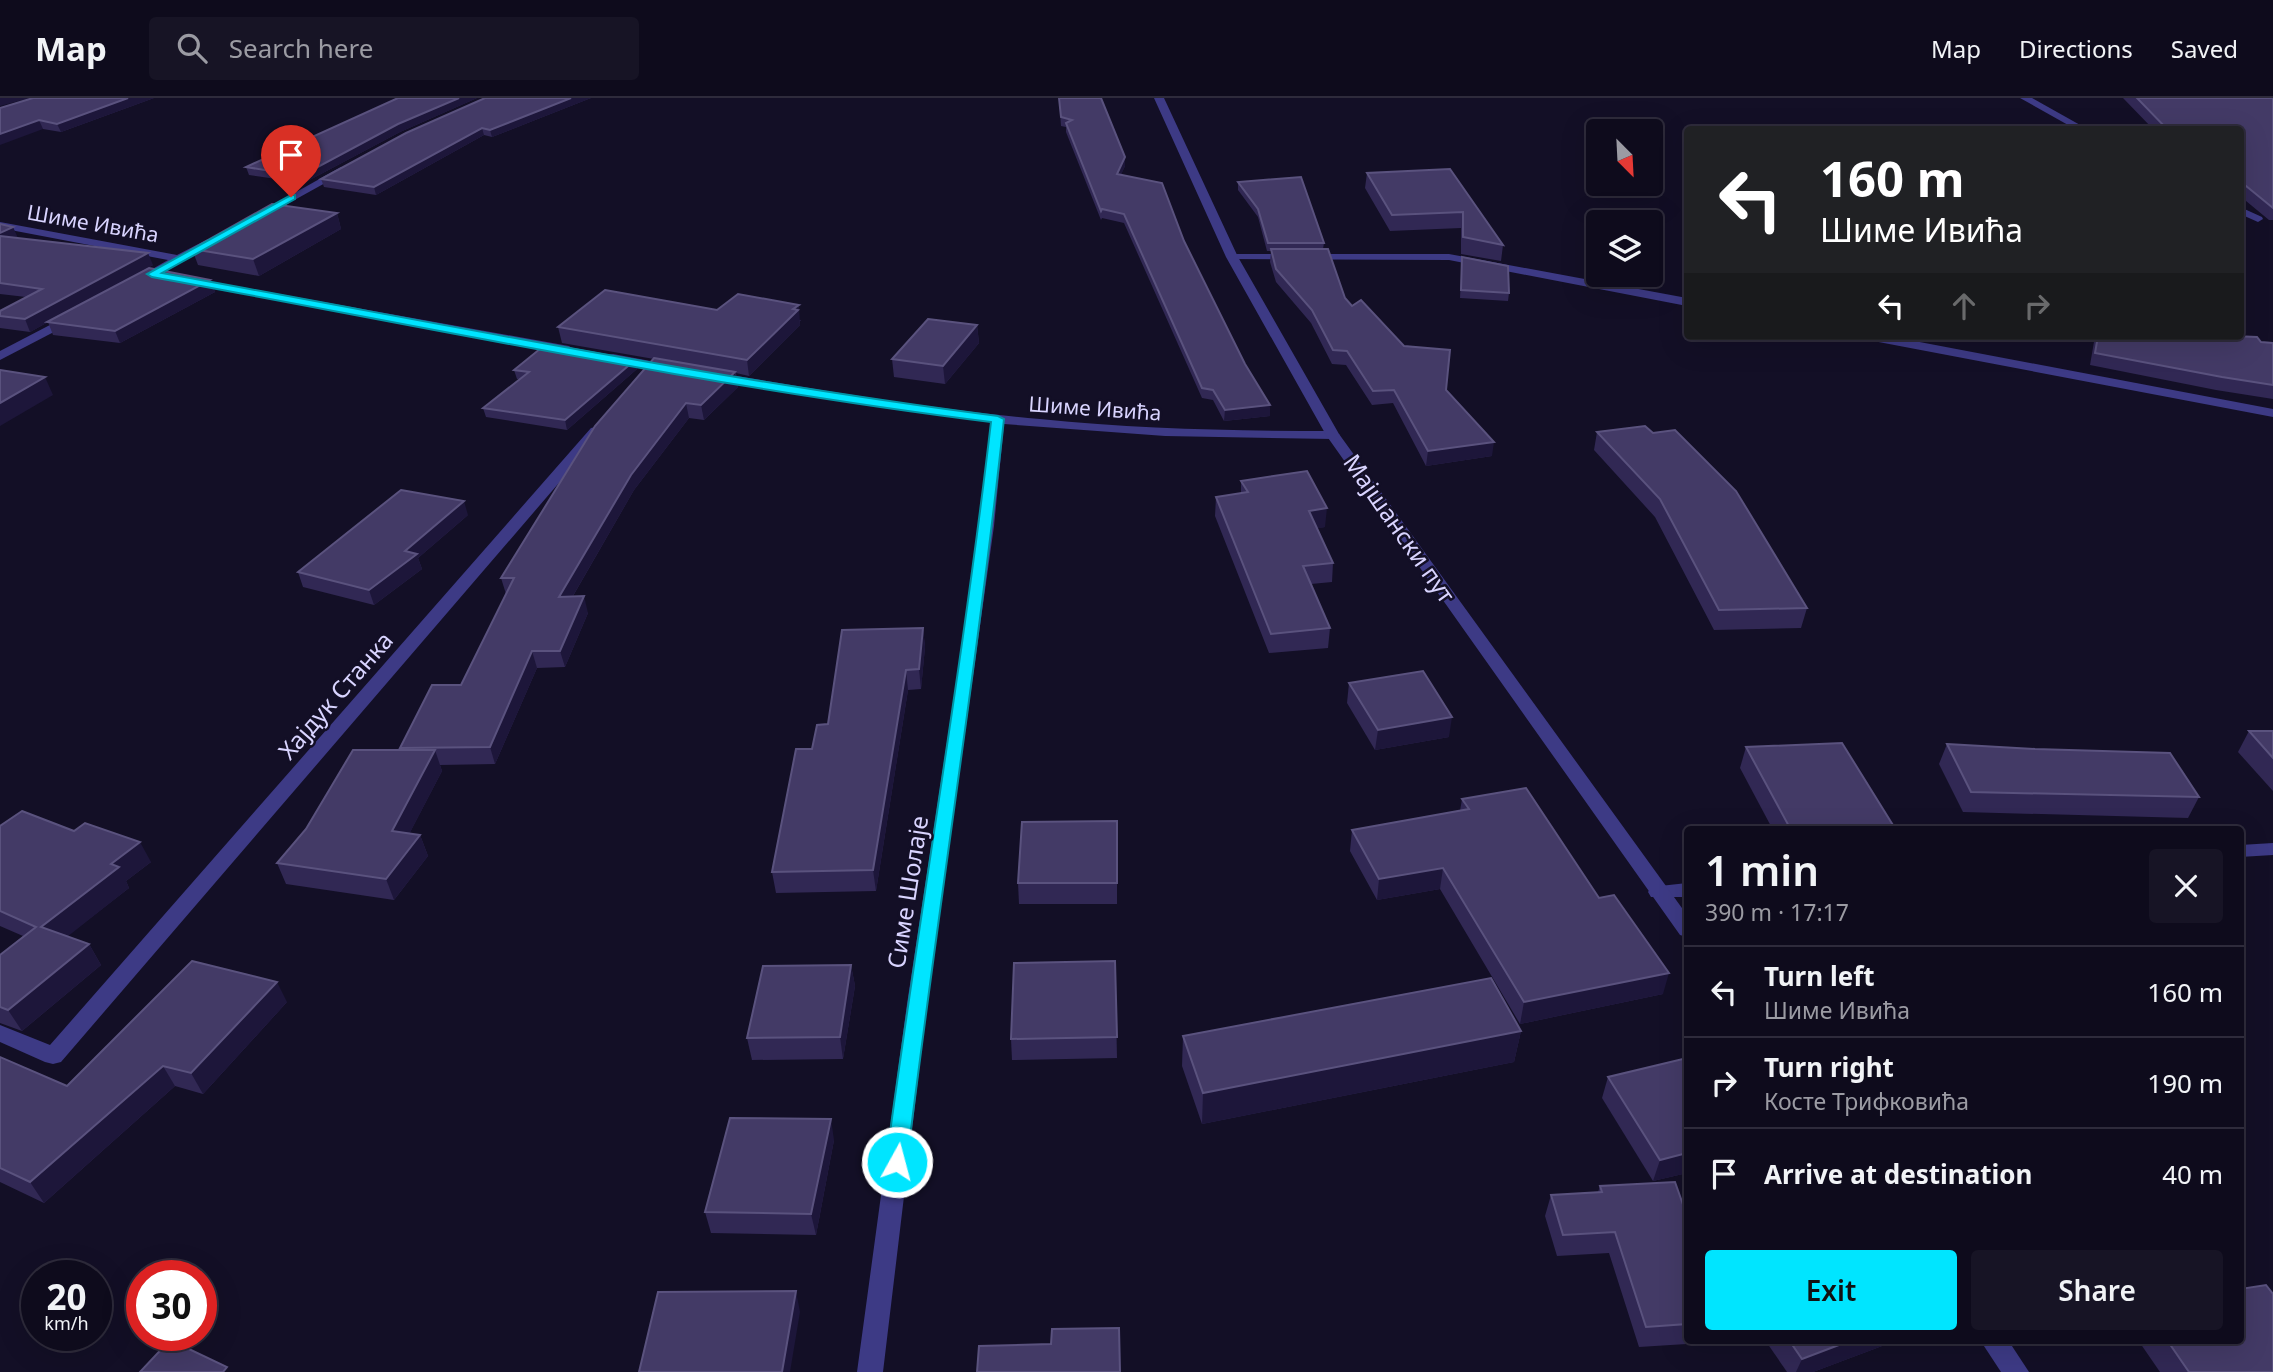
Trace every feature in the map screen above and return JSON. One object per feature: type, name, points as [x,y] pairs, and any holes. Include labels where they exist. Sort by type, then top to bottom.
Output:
[{"type":"street","name":"Мајшански пут","points":[[1159,98],[1232,257],[1334,435],[1684,926]]},
{"type":"street","points":[[2025,98],[2078,126]]},
{"type":"street","points":[[250,220],[356,162]]},
{"type":"street","points":[[2244,212],[2258,219]]},
{"type":"street","name":"Шиме Ивића","points":[[0,225],[179,259]]},
{"type":"street","points":[[129,286],[226,233]]},
{"type":"street","points":[[1232,257],[1449,257],[1684,301]]},
{"type":"street","name":"Шиме Ивића","points":[[152,274],[592,355],[648,371],[687,371],[885,405],[998,419],[1229,436],[1334,435]]},
{"type":"street","points":[[0,356],[82,312]]},
{"type":"street","points":[[1889,340],[2273,413]]},
{"type":"street","name":"Хајдук Станка","points":[[0,1033],[53,1056],[607,418]]},
{"type":"street","name":"Симе Шолаје","points":[[870,1372],[917,1004],[987,526],[998,419]]},
{"type":"street","points":[[2244,851],[2273,849]]},
{"type":"street","points":[[1658,892],[1684,890]]},
{"type":"street","points":[[1996,1344],[2016,1372]]},
{"type":"building","points":[[33,98],[128,98],[57,124],[39,120],[0,134],[0,108]]},
{"type":"building","points":[[398,98],[459,98],[398,124],[301,176],[246,167]]},
{"type":"building","points":[[485,98],[571,98],[490,130],[482,128],[374,187],[321,179],[406,133]]},
{"type":"building","points":[[1059,98],[1101,98],[1125,157],[1117,174],[1162,183],[1184,241],[1245,364],[1270,405],[1225,410],[1213,390],[1202,388],[1124,214],[1102,209],[1101,211],[1066,123],[1072,120],[1061,117]]},
{"type":"building","points":[[2137,98],[2273,98],[2273,208],[2244,184],[2244,126],[2164,126]]},
{"type":"building","points":[[1450,169],[1503,245],[1463,237],[1463,212],[1392,215],[1367,173]]},
{"type":"building","points":[[1301,177],[1324,243],[1268,243],[1258,209],[1238,182]]},
{"type":"building","points":[[272,204],[337,213],[253,259],[192,249]]},
{"type":"building","points":[[0,224],[13,227],[0,233]]},
{"type":"building","points":[[0,236],[148,253],[25,319],[0,316],[0,311],[42,289],[0,283]]},
{"type":"building","points":[[1271,249],[1328,249],[1345,298],[1352,306],[1361,300],[1404,346],[1450,350],[1446,390],[1494,442],[1428,451],[1394,390],[1373,391],[1347,351],[1333,350],[1312,310],[1276,269]]},
{"type":"building","points":[[1462,257],[1508,266],[1509,293],[1461,290]]},
{"type":"building","points":[[149,268],[210,280],[115,331],[47,322]]},
{"type":"building","points":[[605,290],[717,310],[738,294],[799,305],[793,309],[798,310],[747,360],[558,327]]},
{"type":"building","points":[[928,319],[977,325],[943,366],[892,359]]},
{"type":"building","points":[[2244,336],[2257,337],[2261,342],[2273,343],[2273,385],[2222,377],[2095,353],[2097,340],[2244,340]]},
{"type":"building","points":[[546,344],[635,360],[565,420],[483,408],[529,372],[514,370]]},
{"type":"building","points":[[654,358],[735,372],[701,405],[686,403],[631,475],[559,597],[584,596],[560,651],[532,651],[490,747],[400,748],[432,685],[461,685],[514,578],[501,578],[595,426]]},
{"type":"building","points":[[0,370],[45,377],[0,403]]},
{"type":"building","points":[[1645,426],[1653,433],[1675,430],[1736,491],[1807,608],[1719,610],[1660,499],[1597,432]]},
{"type":"building","points":[[1307,471],[1327,508],[1309,511],[1333,563],[1303,566],[1330,628],[1271,634],[1216,497],[1248,492],[1241,481]]},
{"type":"building","points":[[401,490],[464,501],[405,551],[417,554],[369,590],[298,572]]},
{"type":"building","points":[[923,628],[919,669],[906,670],[873,870],[772,872],[796,749],[812,749],[817,725],[828,724],[842,630]]},
{"type":"building","points":[[1423,671],[1452,717],[1378,730],[1349,683]]},
{"type":"building","points":[[2249,731],[2273,731],[2273,758]]},
{"type":"building","points":[[1842,743],[1894,826],[1789,826],[1746,747]]},
{"type":"building","points":[[1947,744],[2170,753],[2199,797],[1971,792]]},
{"type":"building","points":[[353,750],[435,750],[392,831],[420,835],[386,879],[277,863],[306,829]]},
{"type":"building","points":[[1526,788],[1599,898],[1614,895],[1669,973],[1524,1002],[1443,868],[1379,879],[1352,830],[1469,809],[1462,799]]},
{"type":"building","points":[[22,811],[74,831],[85,823],[140,842],[111,864],[119,867],[41,927],[89,944],[8,1010],[0,1007],[0,955],[36,927],[0,911],[0,826]]},
{"type":"building","points":[[1117,821],[1117,883],[1018,883],[1022,822]]},
{"type":"building","points":[[192,961],[277,982],[191,1073],[163,1066],[30,1182],[0,1168],[0,1057],[67,1086]]},
{"type":"building","points":[[1115,961],[1117,1037],[1011,1039],[1014,963]]},
{"type":"building","points":[[851,965],[840,1037],[747,1038],[763,966]]},
{"type":"building","points":[[1491,978],[1521,1031],[1203,1093],[1183,1036]]},
{"type":"building","points":[[1684,1059],[1684,1154],[1660,1160],[1608,1077]]},
{"type":"building","points":[[730,1118],[831,1119],[811,1214],[705,1212]]},
{"type":"building","points":[[1675,1182],[1684,1208],[1684,1324],[1646,1327],[1615,1232],[1563,1235],[1551,1195],[1602,1192],[1600,1186]]},
{"type":"building","points":[[2266,1285],[2273,1294],[2273,1372],[2189,1372],[2170,1344],[2244,1344],[2244,1288]]},
{"type":"building","points":[[796,1291],[782,1372],[639,1372],[658,1292]]},
{"type":"building","points":[[1119,1328],[1120,1372],[977,1372],[979,1346],[1051,1344],[1052,1329]]},
{"type":"building","points":[[1792,1344],[1841,1344],[1802,1359]]},
{"type":"building","points":[[160,1351],[193,1351],[227,1367],[223,1372],[140,1372]]},
{"type":"route","points":[[291,197],[152,274],[653,366],[885,405],[998,419],[987,526],[917,1004],[897,1162]]}]
